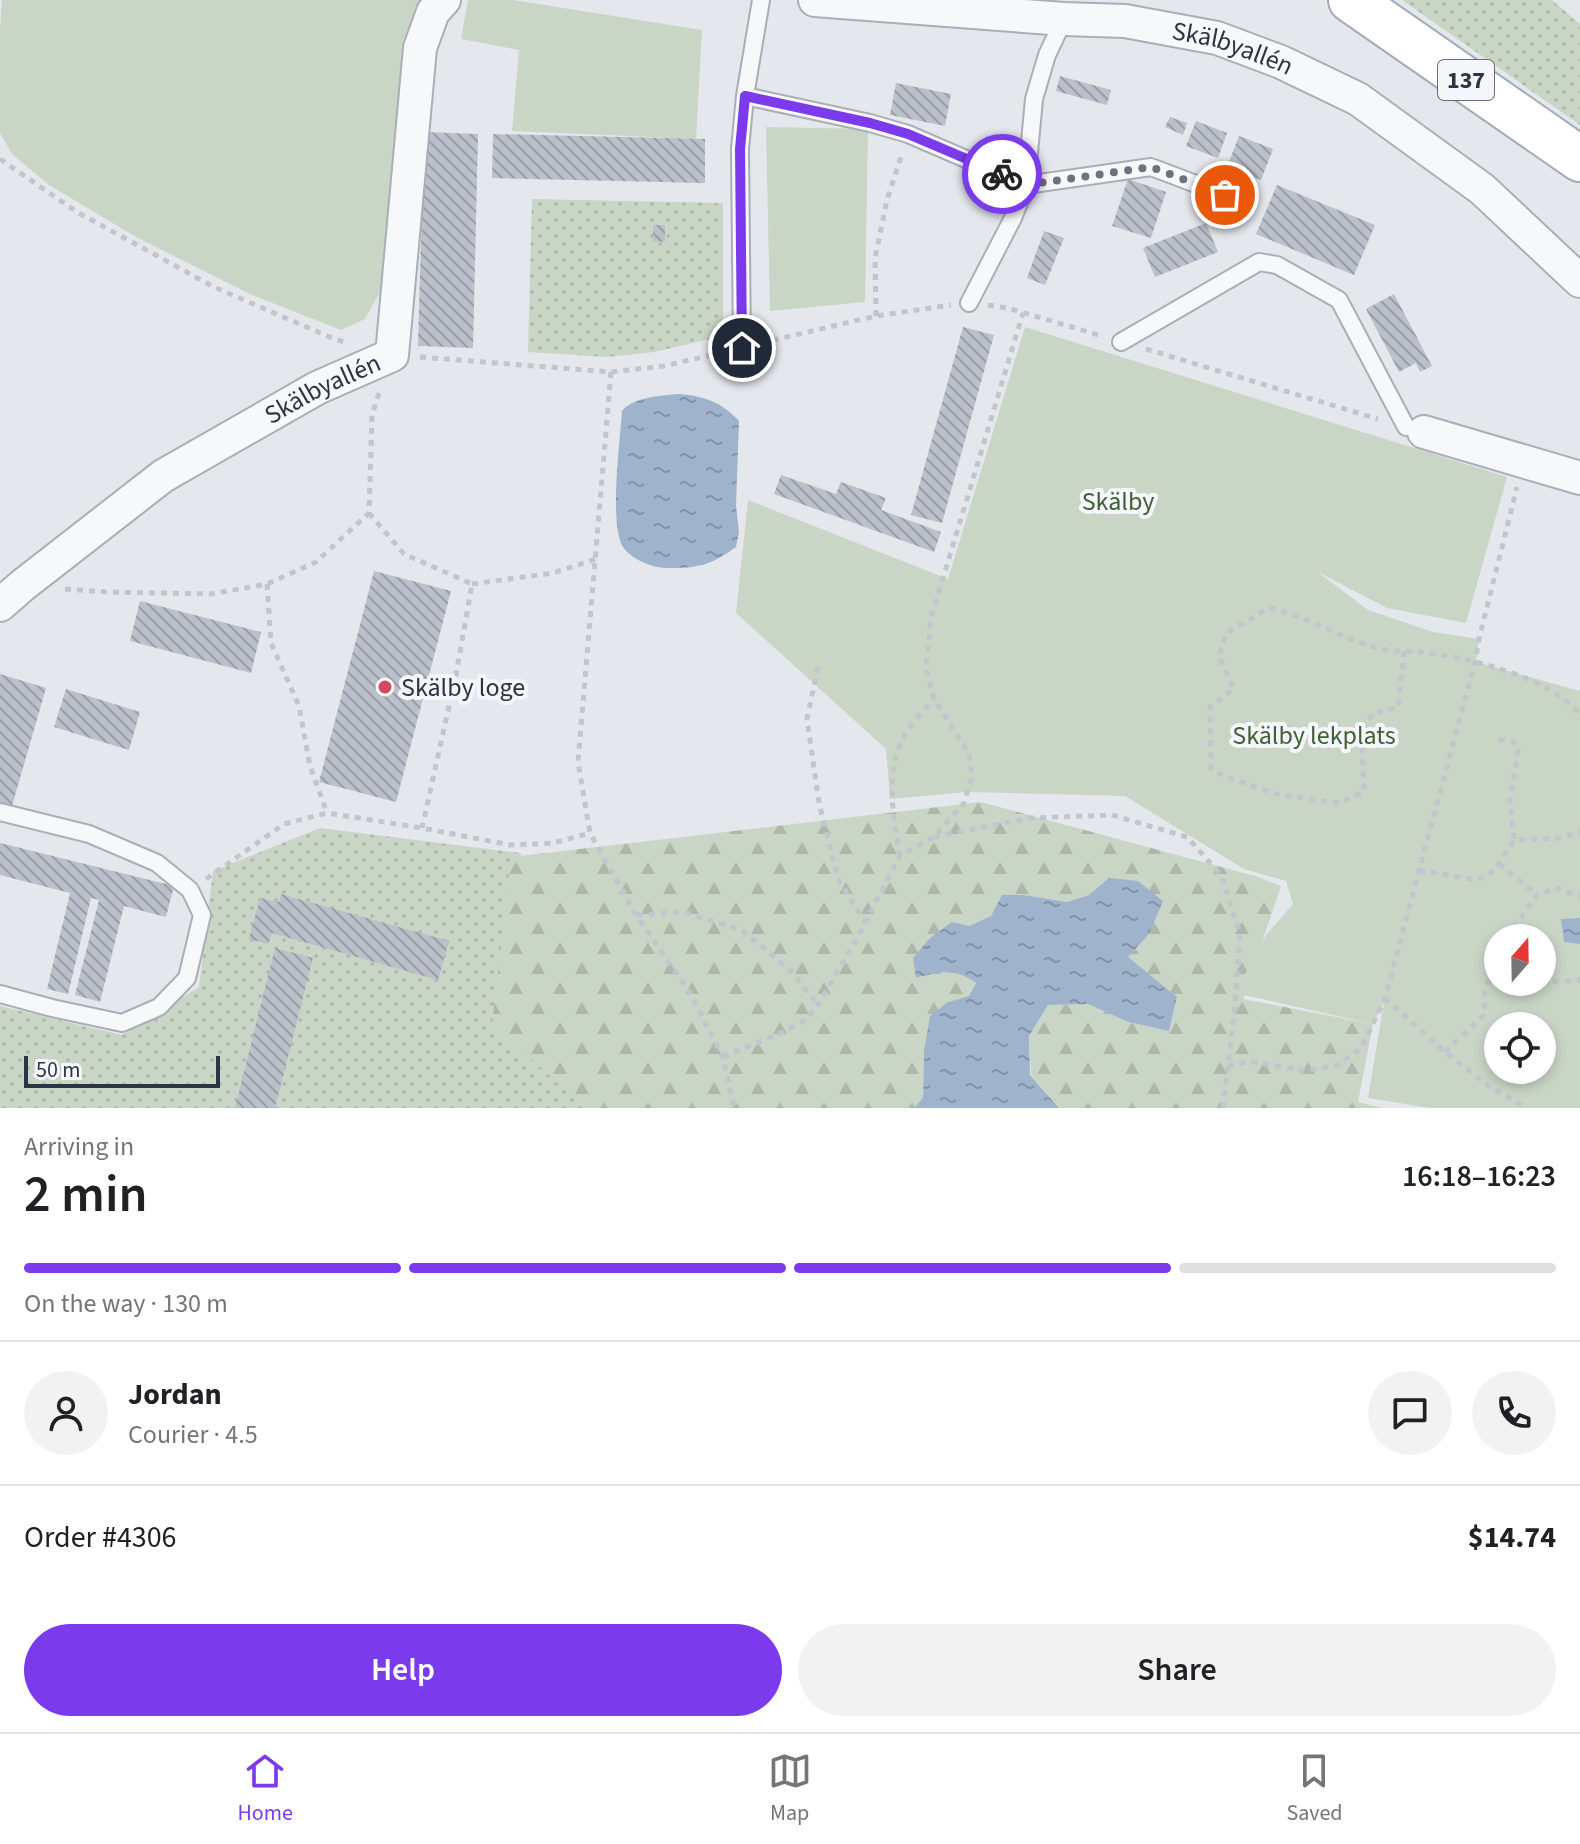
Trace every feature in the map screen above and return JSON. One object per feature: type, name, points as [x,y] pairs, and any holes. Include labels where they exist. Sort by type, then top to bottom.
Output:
[{"type":"main road","name":"137","points":[[1351,0],[1580,159]]},
{"type":"street","name":"Skälbyallén","points":[[12,595],[163,476],[317,388],[392,355],[420,48],[433,12],[444,0]]},
{"type":"street","name":"Skälbyallén","points":[[815,0],[1125,21],[1217,38],[1281,62],[1358,99],[1482,189],[1580,281]]},
{"type":"street","points":[[1415,430],[1580,478]]},
{"type":"lane","points":[[742,348],[740,149],[745,96],[761,0]]},
{"type":"lane","points":[[969,303],[1013,218],[1026,185],[1034,99],[1047,55],[1064,19]]},
{"type":"lane","points":[[745,96],[908,134],[1026,185],[1151,167],[1225,195]]},
{"type":"lane","points":[[1121,342],[1259,262],[1277,265],[1339,300],[1415,430]]},
{"type":"lane","points":[[0,812],[89,834],[157,863],[190,890],[202,915],[187,978],[159,1007],[122,1023],[0,994]]},
{"type":"path","points":[[876,316],[875,258],[887,200],[908,134]]},
{"type":"path","points":[[0,159],[77,212],[214,287],[332,338],[392,355],[611,372],[664,366],[876,316],[969,303],[1011,309],[1415,430]]},
{"type":"path","points":[[934,837],[964,803],[972,776],[969,754],[934,699],[926,669],[931,618],[1023,313]]},
{"type":"path","points":[[392,355],[372,415],[369,513],[404,554],[472,584],[553,573],[596,559]]},
{"type":"path","points":[[611,372],[578,762],[590,833],[636,915],[690,993],[723,1057],[734,1108]]},
{"type":"path","points":[[1228,1066],[1250,1061],[1306,1071],[1338,1065],[1362,1047],[1385,998],[1475,662],[1524,462]]},
{"type":"path","points":[[12,595],[107,592],[211,594],[267,584],[316,562],[369,513]]},
{"type":"path","points":[[267,584],[271,643],[299,706],[310,766],[327,813]]},
{"type":"path","points":[[422,828],[456,675],[472,584]]},
{"type":"path","points":[[1404,651],[1398,707],[1373,713],[1361,732],[1364,792],[1339,803],[1276,794],[1211,769],[1210,707],[1234,689],[1219,656],[1226,633],[1269,608],[1303,618],[1345,638],[1386,650],[1424,652],[1475,662],[1535,681],[1573,705],[1580,715]]},
{"type":"path","points":[[818,667],[807,719],[819,803],[838,879],[865,923]]},
{"type":"path","points":[[900,856],[892,811],[893,760],[906,732],[934,699]]},
{"type":"path","points":[[1419,870],[1477,880],[1494,871],[1514,840],[1510,801],[1518,750],[1514,742],[1499,739]]},
{"type":"path","points":[[190,890],[284,824],[327,813],[510,845],[553,843],[590,833]]},
{"type":"path","points":[[723,1057],[805,1020],[818,1005],[900,856],[934,837],[1031,818],[1112,815],[1187,837],[1221,875],[1240,934],[1223,1108]]},
{"type":"path","points":[[1514,840],[1561,838],[1580,832]]},
{"type":"path","points":[[1499,864],[1537,895]]},
{"type":"path","points":[[1517,924],[1537,895],[1555,888],[1580,896]]},
{"type":"path","points":[[636,915],[684,912],[743,931],[791,971],[818,1005]]},
{"type":"path","points":[[1556,982],[1580,980]]},
{"type":"path","points":[[1445,1052],[1484,1015],[1485,996]]},
{"type":"path","points":[[1385,998],[1490,1087],[1527,1108]]},
{"type":"green space","points":[[2,0],[420,0],[405,75],[392,255],[380,292],[365,319],[341,330],[252,295],[136,237],[49,185],[12,154],[0,133]]},
{"type":"green space","points":[[468,0],[513,0],[702,30],[696,139],[512,131],[519,50],[461,39]]},
{"type":"green space","points":[[1402,0],[1552,0],[1580,24],[1580,125]]},
{"type":"green space","points":[[766,127],[868,129],[865,302],[770,311]]},
{"type":"green space","points":[[532,199],[723,203],[723,336],[654,352],[607,357],[528,352]]},
{"type":"green space","points":[[1025,327],[1507,477],[1466,623],[1387,608],[1318,572],[1368,610],[1433,632],[1479,639],[1476,662],[1580,691],[1580,1108],[1430,1108],[1368,1098],[1384,1002],[1373,1024],[1235,993],[1266,935],[1293,904],[1286,881],[1244,869],[1125,796],[967,792],[890,799],[886,749],[736,613],[748,500],[948,579]]},
{"type":"green space","points":[[981,802],[1255,876],[1281,886],[1243,999],[1373,1024],[1358,1102],[1382,1108],[1059,1108],[1031,1075],[1029,1036],[1048,1005],[1088,1004],[1128,1022],[1169,1031],[1177,997],[1127,957],[1149,934],[1089,895],[1067,902],[1024,895],[991,916],[930,938],[914,958],[917,978],[934,973],[963,973],[976,982],[969,996],[948,1002],[924,1051],[923,1099],[914,1108],[586,1108],[492,1025],[511,857]]},
{"type":"green space","points":[[320,828],[521,853],[506,1027],[605,1108],[0,1108],[0,1006],[122,1035],[199,987],[213,871]]},
{"type":"water","points":[[677,394],[711,401],[739,421],[736,506],[739,532],[736,547],[711,562],[661,568],[631,555],[623,547],[619,536],[616,482],[622,411],[640,400]]},
{"type":"water","points":[[1109,878],[1138,881],[1163,901],[1149,934],[1128,957],[1177,997],[1169,1031],[1128,1022],[1088,1004],[1048,1005],[1029,1036],[1030,1075],[1059,1108],[914,1108],[923,1098],[924,1051],[930,1016],[948,1002],[969,996],[976,983],[961,975],[947,973],[916,978],[913,958],[930,938],[952,922],[969,926],[991,916],[1002,895],[1067,902],[1089,895]]},
{"type":"water","points":[[1580,918],[1580,944],[1564,942],[1561,919]]},
{"type":"building","points":[[1060,76],[1111,90],[1107,105],[1056,91]]},
{"type":"building","points":[[896,83],[951,94],[945,126],[890,115]]},
{"type":"building","points":[[1170,117],[1187,123],[1183,135],[1165,127]]},
{"type":"building","points":[[1196,121],[1227,133],[1218,158],[1186,146]]},
{"type":"building","points":[[424,132],[478,134],[473,348],[418,346]]},
{"type":"building","points":[[493,134],[705,139],[705,183],[492,178]]},
{"type":"building","points":[[1239,136],[1273,149],[1261,180],[1227,167]]},
{"type":"building","points":[[1128,179],[1166,192],[1151,238],[1112,226]]},
{"type":"building","points":[[1277,185],[1375,225],[1354,275],[1256,234]]},
{"type":"building","points":[[1206,223],[1218,252],[1155,277],[1143,248]]},
{"type":"building","points":[[653,225],[665,225],[665,242],[653,241]]},
{"type":"building","points":[[1044,231],[1064,238],[1045,285],[1027,278]]},
{"type":"building","points":[[1394,294],[1432,366],[1420,372],[1416,363],[1399,372],[1366,309]]},
{"type":"building","points":[[963,327],[994,335],[942,523],[911,515]]},
{"type":"building","points":[[781,475],[836,494],[841,482],[886,498],[881,510],[941,532],[934,552],[774,494]]},
{"type":"building","name":"Skälby loge","points":[[374,571],[451,591],[396,802],[319,782]]},
{"type":"building","points":[[140,601],[261,632],[251,673],[130,641]]},
{"type":"building","points":[[0,674],[46,688],[12,806],[0,803]]},
{"type":"building","points":[[66,689],[140,712],[129,750],[54,727]]},
{"type":"building","points":[[0,843],[174,886],[166,917],[124,906],[100,1002],[75,995],[99,900],[91,898],[68,994],[47,989],[70,893],[0,875]]},
{"type":"building","points":[[281,894],[449,941],[438,980],[272,933],[268,944],[249,939],[260,898],[279,902]]},
{"type":"building","points":[[275,948],[313,958],[275,1108],[235,1108]]},
{"type":"way so far","points":[[1002,174],[1026,185],[1151,167],[1225,195]]},
{"type":"place","name":"Skälby loge","points":[[385,687]]},
{"type":"route","points":[[742,348],[740,149],[745,96],[908,134],[1002,174]]},
{"type":"park label","name":"Skälby","points":[[1118,501]]},
{"type":"park label","name":"Skälby lekplats","points":[[1314,735]]}]
